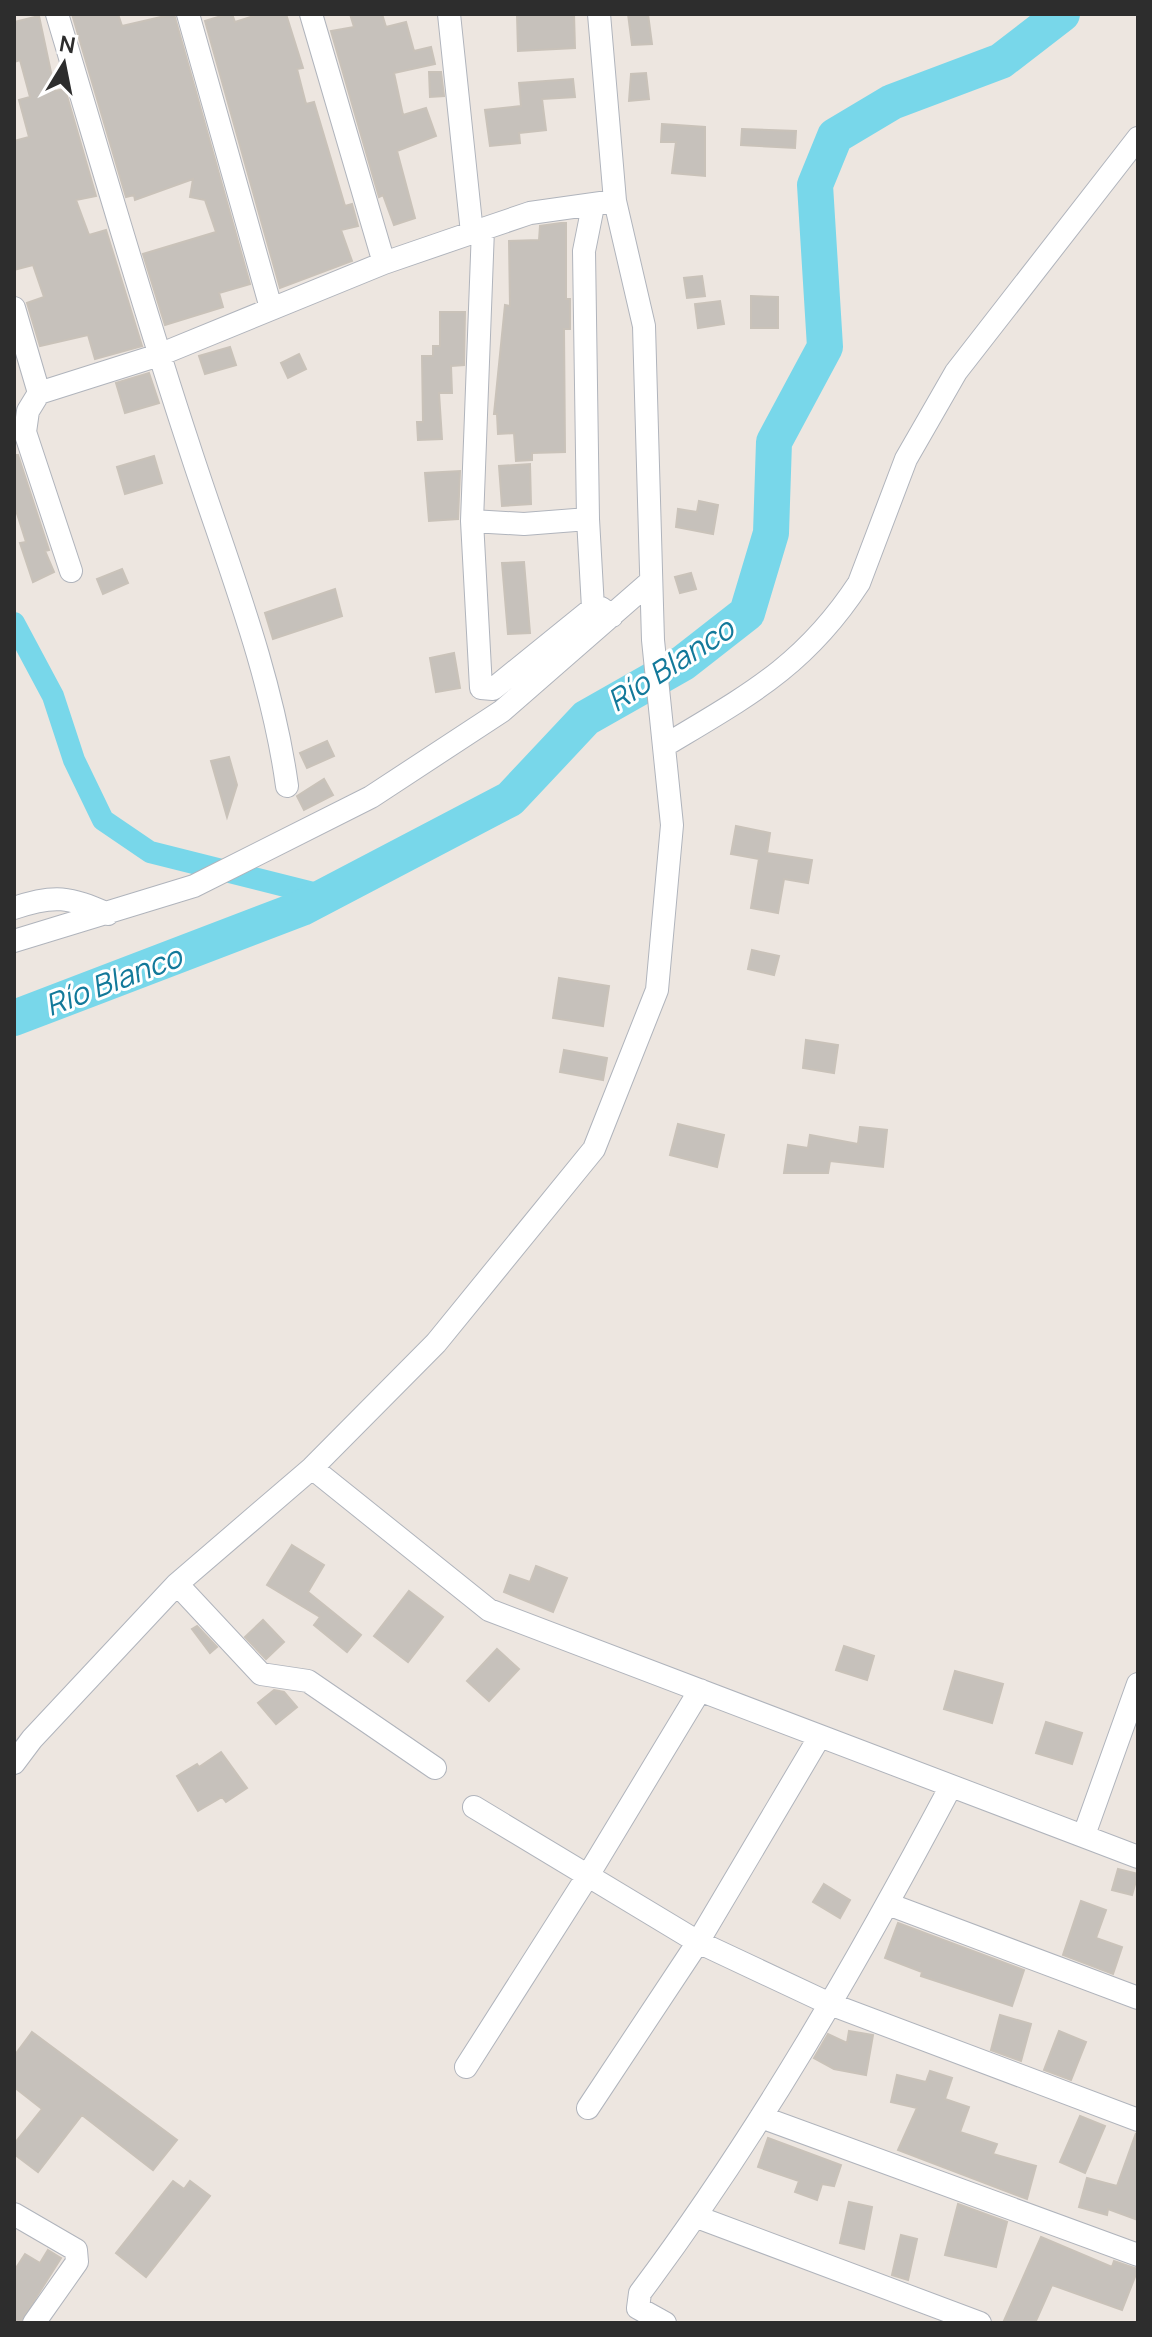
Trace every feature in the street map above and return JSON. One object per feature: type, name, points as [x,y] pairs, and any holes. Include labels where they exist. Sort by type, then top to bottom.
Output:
[{"type":"street","points":[[57,14],[159,355],[260,664],[282,745],[287,786]]},
{"type":"street","points":[[188,14],[271,308]]},
{"type":"street","points":[[311,14],[384,263]]},
{"type":"street","points":[[449,14],[477,231],[472,521],[481,688],[493,689],[651,581]]},
{"type":"street","points":[[14,1763],[32,1739],[177,1584],[312,1468],[436,1343],[594,1149],[657,990],[672,825],[653,640],[644,326],[604,204],[599,14]]},
{"type":"street","points":[[663,735],[769,683],[813,642],[849,598],[859,583],[906,459],[956,372],[1138,138]]},
{"type":"street","points":[[71,571],[25,432],[28,411],[39,393],[159,355],[384,263],[530,213],[604,204]]},
{"type":"street","points":[[602,612],[588,519],[584,251],[604,204]]},
{"type":"street","points":[[14,308],[39,393]]},
{"type":"street","points":[[472,521],[524,524],[588,519]]},
{"type":"street","points":[[14,941],[194,886],[371,797],[502,711],[602,612]]},
{"type":"street","points":[[14,908],[42,898],[59,897],[73,899],[108,914]]},
{"type":"street","points":[[312,1468],[489,1610],[1138,1857]]},
{"type":"street","points":[[177,1584],[261,1674],[308,1681],[435,1768]]},
{"type":"street","points":[[1084,1835],[1132,1724],[1138,1684]]},
{"type":"street","points":[[466,2067],[587,1877],[700,1690]]},
{"type":"street","points":[[588,2108],[698,1942],[820,1736]]},
{"type":"street","points":[[665,2323],[638,2308],[640,2293],[697,2217],[761,2117],[888,1904],[951,1786]]},
{"type":"street","points":[[474,1807],[698,1942],[830,2004],[1138,2120]]},
{"type":"street","points":[[888,1904],[1138,1998]]},
{"type":"street","points":[[761,2117],[1138,2255]]},
{"type":"street","points":[[14,2214],[76,2250],[77,2262],[34,2323]]},
{"type":"street","points":[[697,2217],[980,2323]]},
{"type":"building","points":[[72,14],[118,14],[122,26],[174,14],[250,284],[219,293],[223,307],[165,325],[143,254],[216,232],[205,200],[190,197],[193,179],[135,200],[134,195],[126,197]]},
{"type":"building","points":[[232,14],[235,22],[260,14],[286,14],[303,68],[297,69],[306,104],[314,102],[345,206],[352,204],[358,226],[341,230],[352,261],[280,288],[205,21]]},
{"type":"building","points":[[350,14],[382,14],[386,27],[406,22],[414,51],[431,47],[435,64],[394,73],[403,115],[426,108],[436,136],[397,151],[415,218],[394,225],[383,195],[379,197],[331,31],[354,27]]},
{"type":"building","points":[[517,14],[574,14],[575,48],[518,51]]},
{"type":"building","points":[[628,14],[648,14],[652,44],[632,45]]},
{"type":"building","points":[[39,16],[55,91],[65,89],[96,196],[76,200],[89,235],[106,230],[142,346],[95,359],[88,335],[40,346],[27,303],[44,297],[33,265],[14,270],[14,141],[29,137],[19,100],[30,97],[20,60],[14,62],[14,22]]},
{"type":"building","points":[[429,72],[441,72],[444,96],[430,97]]},
{"type":"building","points":[[646,73],[649,99],[629,101],[631,74]]},
{"type":"building","points":[[573,79],[575,97],[542,99],[546,130],[519,133],[520,143],[490,146],[485,110],[521,106],[519,83]]},
{"type":"building","points":[[662,124],[705,127],[705,176],[672,173],[676,142],[661,142]]},
{"type":"building","points":[[742,129],[796,131],[795,148],[741,145]]},
{"type":"building","points":[[566,223],[566,299],[570,299],[570,329],[564,329],[565,452],[532,453],[532,460],[516,461],[514,433],[498,434],[497,414],[494,414],[505,305],[510,306],[509,241],[539,240],[540,226]]},
{"type":"building","points":[[702,276],[705,296],[687,298],[684,278]]},
{"type":"building","points":[[751,296],[778,297],[778,328],[751,328]]},
{"type":"building","points":[[720,301],[724,324],[698,328],[695,304]]},
{"type":"building","points":[[440,312],[465,312],[464,365],[451,366],[452,393],[439,393],[442,439],[418,440],[417,422],[423,422],[422,356],[433,356],[433,346],[440,346]]},
{"type":"building","points":[[230,347],[236,365],[205,374],[199,356]]},
{"type":"building","points":[[299,354],[306,369],[288,378],[281,363]]},
{"type":"building","points":[[149,373],[159,403],[125,413],[116,383]]},
{"type":"building","points":[[14,455],[18,455],[49,550],[45,551],[54,572],[33,582],[20,543],[26,542],[14,504]]},
{"type":"building","points":[[154,456],[162,483],[125,494],[117,467]]},
{"type":"building","points":[[530,464],[531,504],[502,506],[499,466]]},
{"type":"building","points":[[460,471],[458,519],[429,521],[425,473]]},
{"type":"building","points":[[699,501],[718,505],[713,534],[676,527],[678,509],[697,512]]},
{"type":"building","points":[[524,562],[530,633],[508,634],[502,563]]},
{"type":"building","points":[[122,569],[128,583],[103,594],[97,579]]},
{"type":"building","points":[[691,573],[696,589],[680,593],[675,577]]},
{"type":"building","points":[[335,589],[342,616],[273,639],[265,613]]},
{"type":"building","points":[[454,653],[460,688],[436,692],[430,658]]},
{"type":"building","points":[[327,741],[334,756],[307,768],[300,753]]},
{"type":"building","points":[[229,757],[237,785],[227,817],[211,761]]},
{"type":"building","points":[[324,779],[333,795],[304,810],[297,796]]},
{"type":"building","points":[[736,826],[770,833],[767,853],[812,860],[808,883],[784,879],[778,913],[751,908],[759,859],[731,854]]},
{"type":"building","points":[[752,950],[779,956],[774,975],[748,969]]},
{"type":"building","points":[[559,978],[609,986],[603,1026],[553,1018]]},
{"type":"building","points":[[806,1040],[838,1045],[834,1073],[803,1068]]},
{"type":"building","points":[[564,1050],[607,1058],[603,1080],[560,1072]]},
{"type":"building","points":[[678,1124],[724,1135],[717,1167],[670,1155]]},
{"type":"building","points":[[860,1127],[887,1130],[883,1167],[830,1161],[828,1173],[784,1173],[788,1145],[808,1148],[810,1135],[858,1144]]},
{"type":"building","points":[[292,1545],[324,1565],[308,1592],[361,1635],[347,1652],[314,1625],[320,1617],[267,1585]]},
{"type":"building","points":[[536,1566],[567,1578],[553,1612],[504,1592],[510,1575],[530,1582]]},
{"type":"building","points":[[409,1591],[443,1617],[408,1662],[374,1636]]},
{"type":"building","points":[[263,1620],[284,1642],[266,1659],[245,1637]]},
{"type":"building","points":[[197,1626],[217,1647],[210,1653],[192,1629]]},
{"type":"building","points":[[844,1646],[874,1656],[867,1680],[836,1670]]},
{"type":"building","points":[[497,1649],[519,1669],[489,1701],[467,1681]]},
{"type":"building","points":[[955,1671],[1003,1684],[992,1723],[944,1709]]},
{"type":"building","points":[[274,1690],[284,1692],[297,1707],[276,1724],[258,1703]]},
{"type":"building","points":[[1046,1722],[1082,1733],[1072,1764],[1036,1753]]},
{"type":"building","points":[[221,1752],[247,1788],[226,1802],[222,1797],[198,1811],[177,1776],[197,1764],[199,1767]]},
{"type":"building","points":[[1118,1869],[1138,1874],[1132,1895],[1112,1890]]},
{"type":"building","points":[[824,1884],[850,1900],[840,1918],[813,1902]]},
{"type":"building","points":[[1081,1901],[1106,1910],[1096,1938],[1122,1947],[1113,1974],[1063,1955]]},
{"type":"building","points":[[898,1923],[1024,1970],[1012,2006],[921,1976],[922,1972],[885,1958]]},
{"type":"building","points":[[1000,2015],[1031,2024],[1021,2061],[991,2050]]},
{"type":"building","points":[[849,2031],[873,2035],[866,2075],[834,2069],[814,2058],[828,2034],[847,2043]]},
{"type":"building","points":[[1059,2031],[1086,2042],[1071,2080],[1044,2070]]},
{"type":"building","points":[[32,2032],[177,2140],[153,2170],[82,2115],[38,2172],[14,2154],[14,2144],[42,2109],[14,2087],[14,2056]]},
{"type":"building","points":[[930,2071],[952,2078],[945,2099],[969,2107],[960,2132],[997,2144],[993,2154],[1036,2166],[1027,2199],[898,2150],[917,2108],[891,2102],[897,2075],[926,2082]]},
{"type":"building","points":[[1080,2116],[1105,2126],[1085,2173],[1060,2162]]},
{"type":"building","points":[[1136,2133],[1138,2220],[1108,2209],[1107,2215],[1079,2207],[1087,2178],[1117,2186]]},
{"type":"building","points":[[768,2138],[841,2165],[834,2186],[822,2184],[817,2200],[795,2192],[799,2181],[758,2167]]},
{"type":"building","points":[[173,2181],[184,2189],[190,2181],[210,2196],[146,2277],[116,2253]]},
{"type":"building","points":[[849,2202],[872,2207],[864,2249],[840,2243]]},
{"type":"building","points":[[958,2204],[1007,2222],[996,2267],[945,2255]]},
{"type":"building","points":[[901,2235],[917,2239],[908,2280],[892,2275]]},
{"type":"building","points":[[1041,2237],[1112,2267],[1114,2261],[1138,2269],[1122,2310],[1052,2285],[1035,2323],[1003,2323]]},
{"type":"building","points":[[48,2250],[61,2258],[20,2323],[14,2323],[14,2271],[25,2254],[40,2263]]},
{"type":"waterway","name":"Río Blanco","points":[[14,1018],[302,908],[510,799],[586,718],[683,663],[747,613],[771,533],[774,442],[825,347],[815,185],[835,136],[892,102],[1001,61],[1062,14]]},
{"type":"waterway","points":[[14,623],[53,696],[74,760],[103,820],[150,852],[325,896]]}]
